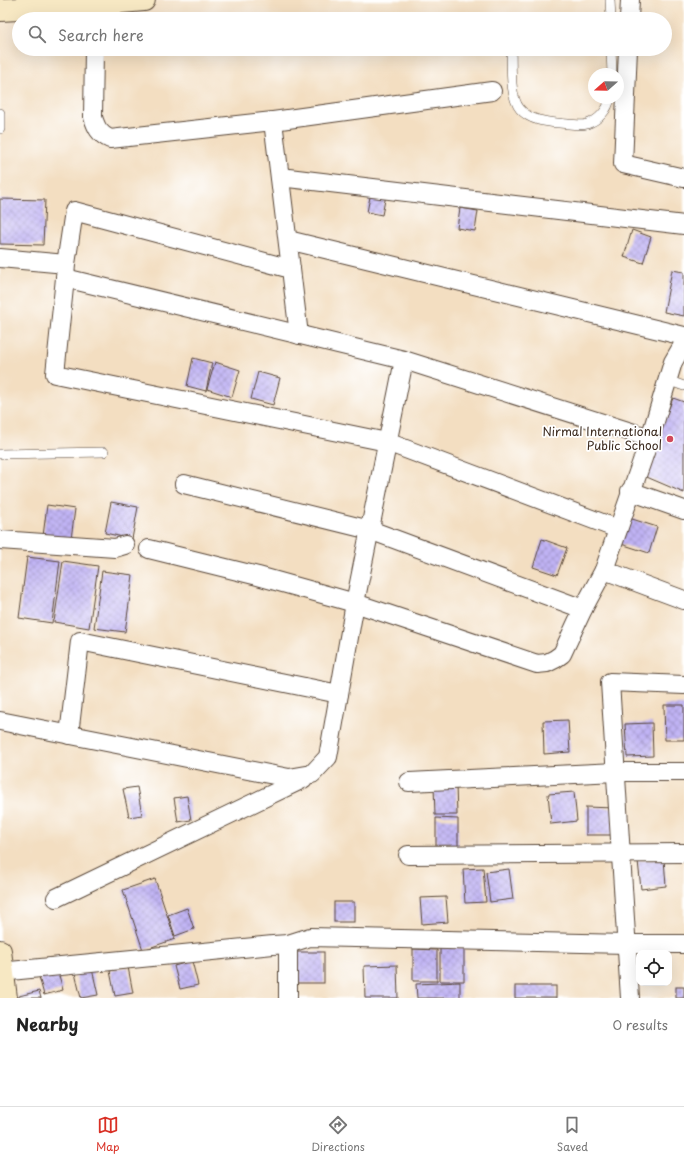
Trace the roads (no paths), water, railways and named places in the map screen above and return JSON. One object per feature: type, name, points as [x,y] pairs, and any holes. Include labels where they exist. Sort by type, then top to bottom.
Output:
[{"type":"street","points":[[0,10],[85,8],[144,0]]},
{"type":"street","points":[[630,0],[630,12]]},
{"type":"street","points":[[94,56],[93,117],[96,127],[102,135],[110,139],[273,121],[492,91]]},
{"type":"street","points":[[628,56],[623,164],[684,178]]},
{"type":"street","points":[[273,121],[299,336]]},
{"type":"street","points":[[280,177],[684,225]]},
{"type":"street","points":[[291,269],[74,211],[65,271],[55,374],[387,442],[618,529]]},
{"type":"street","points":[[288,240],[684,336]]},
{"type":"street","points":[[0,258],[65,271],[299,336],[404,360],[650,438]]},
{"type":"street","points":[[149,549],[258,576],[355,603],[537,664],[547,663],[562,654],[583,609],[604,570],[630,491],[650,438],[676,383],[684,344]]},
{"type":"street","points":[[56,898],[312,774],[328,757],[355,603],[404,360]]},
{"type":"street","points":[[184,484],[370,530],[583,609]]},
{"type":"street","points":[[630,491],[684,510]]},
{"type":"street","points":[[0,540],[115,548],[125,545]]},
{"type":"street","points":[[604,570],[684,600]]},
{"type":"street","points":[[69,735],[80,641],[339,694]]},
{"type":"street","points":[[630,998],[610,682],[684,685]]},
{"type":"street","points":[[0,721],[289,778],[312,774]]},
{"type":"street","points":[[409,782],[616,772],[684,772]]},
{"type":"street","points":[[408,855],[684,853]]},
{"type":"street","points":[[1,972],[288,944],[310,937],[684,944]]},
{"type":"street","points":[[288,944],[288,998]]},
{"type":"street","points":[[0,950],[1,972],[6,998]]},
{"type":"lane","points":[[610,0],[611,12]]},
{"type":"lane","points":[[511,56],[514,96],[520,108],[528,116],[544,122],[585,125],[602,115],[608,104]]},
{"type":"lane","points":[[612,56],[612,68]]},
{"type":"lane","points":[[0,113],[0,129]]},
{"type":"lane","points":[[0,454],[104,452]]},
{"type":"place","name":"Nirmal International Public School","points":[[670,439]]}]
